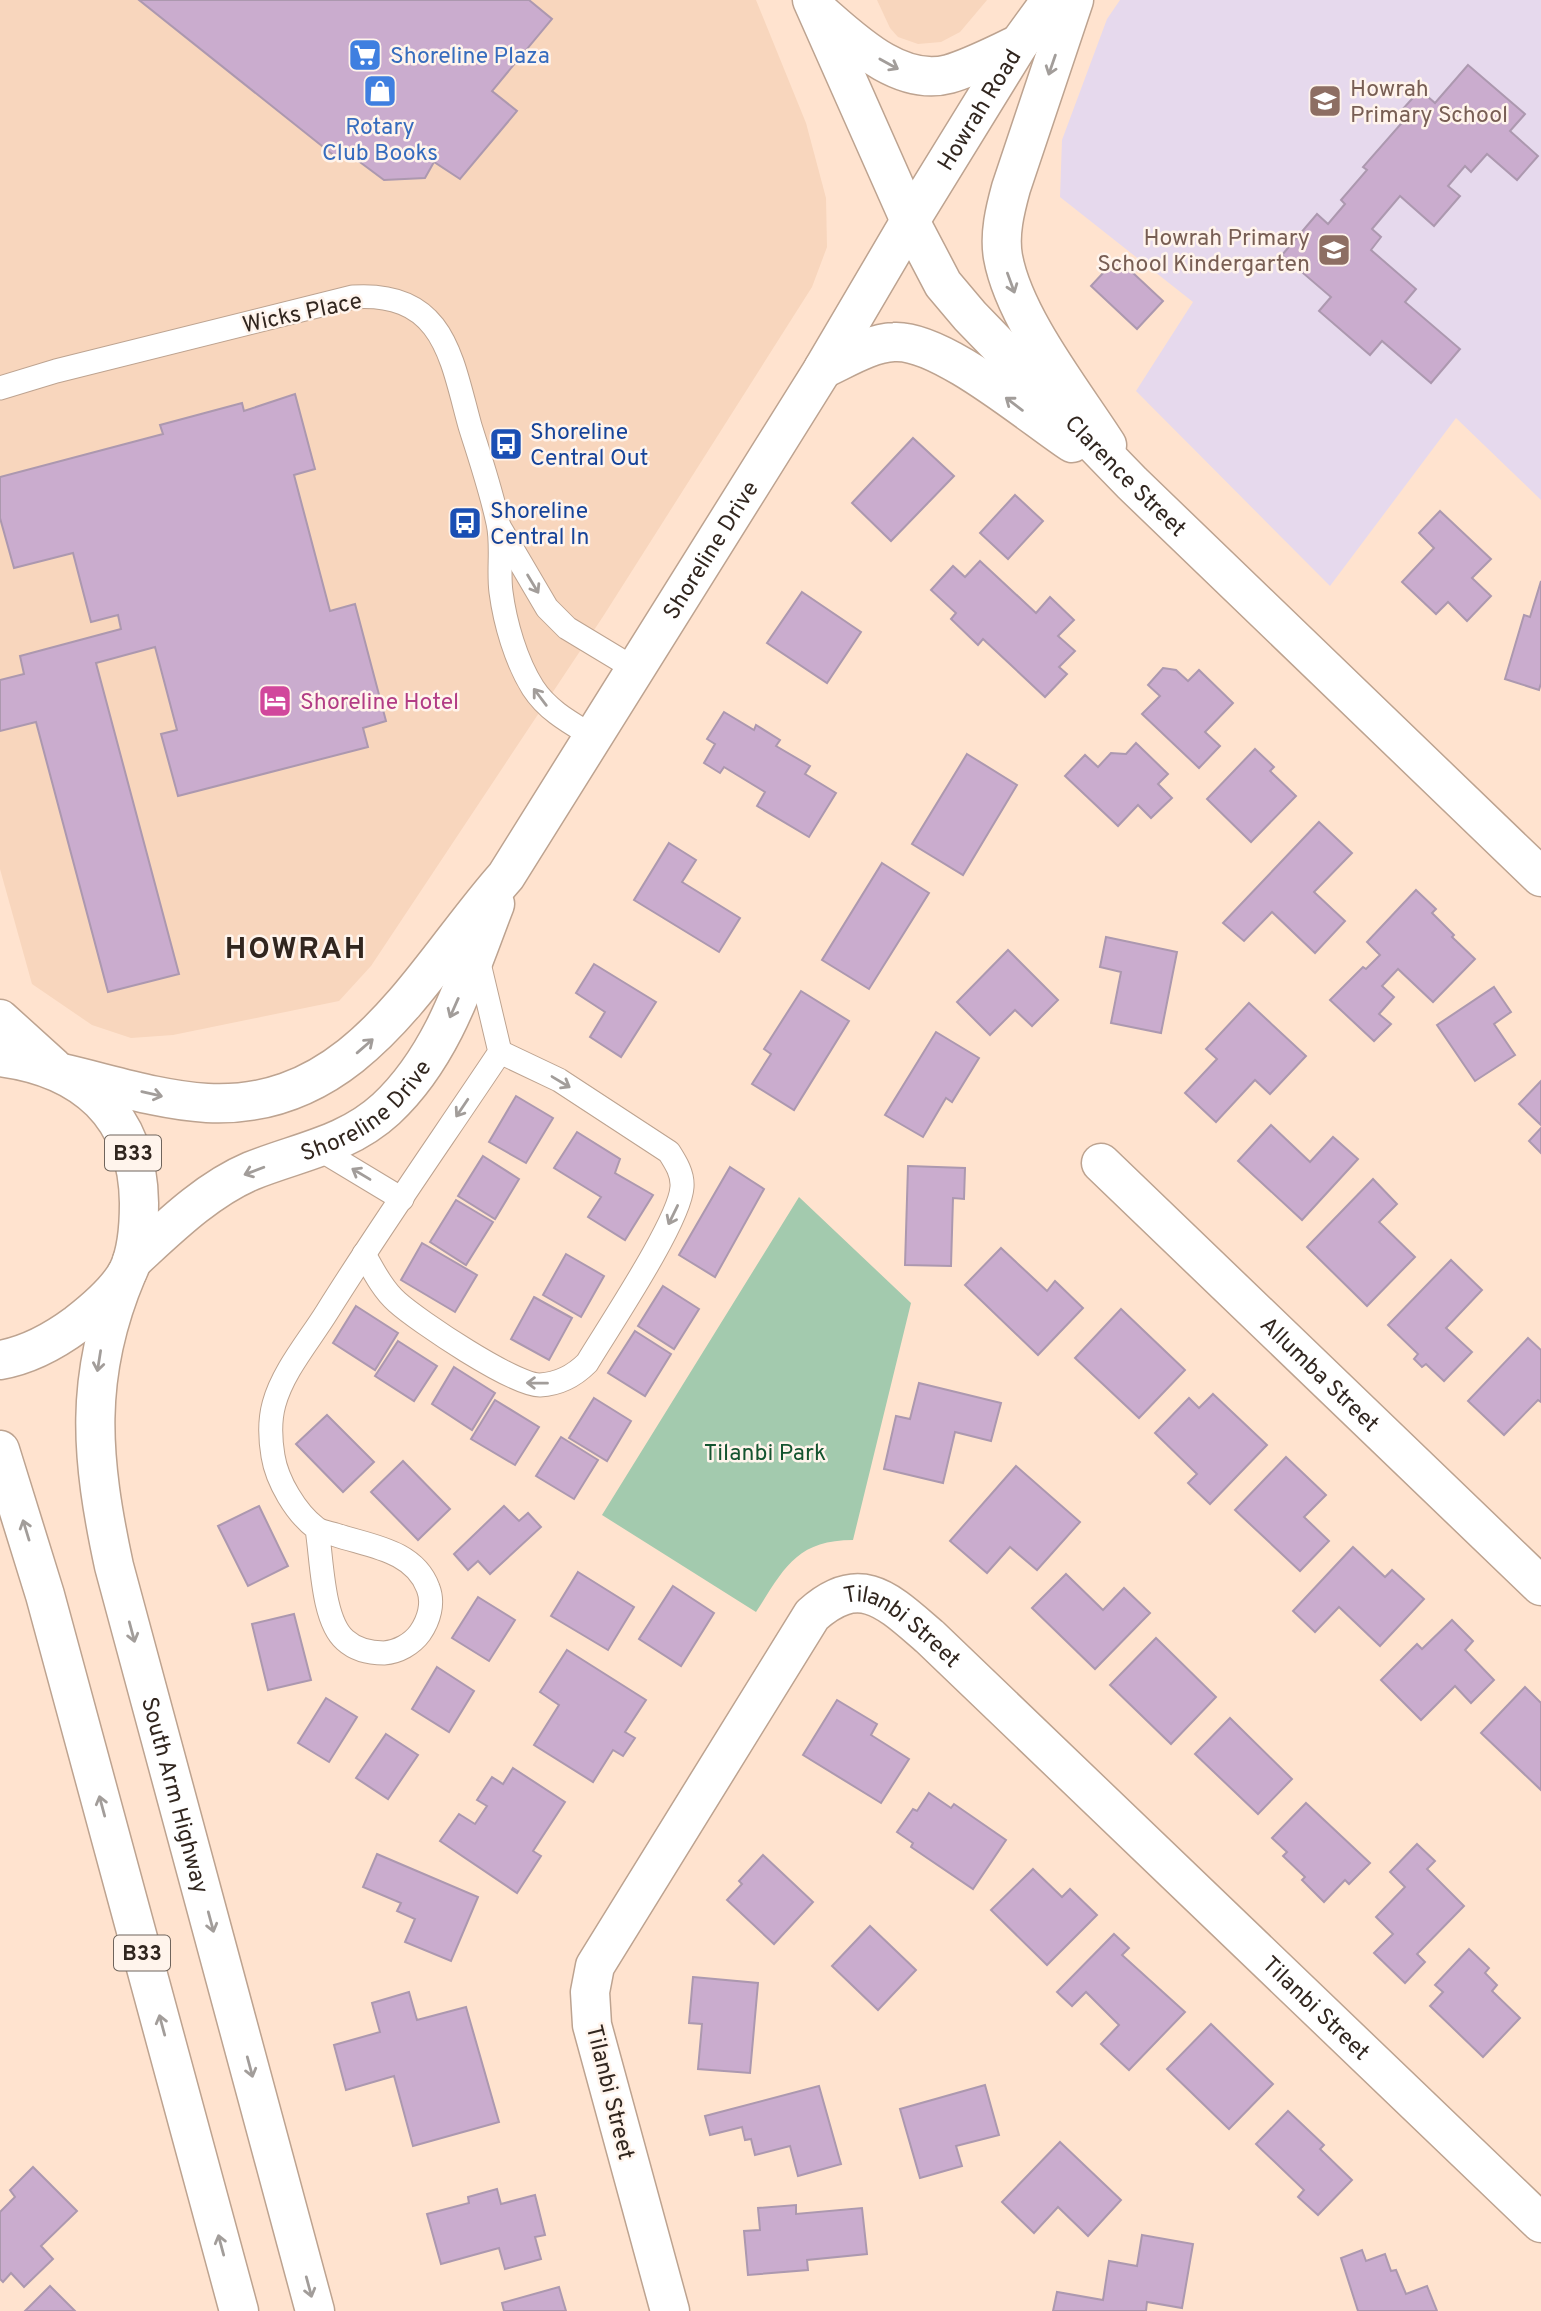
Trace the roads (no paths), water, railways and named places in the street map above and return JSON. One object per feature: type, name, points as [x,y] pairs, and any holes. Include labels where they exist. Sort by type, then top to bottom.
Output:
[{"type":"main road","name":"Howrah Road","points":[[910,221],[1019,44],[1051,0]]},
{"type":"main road","points":[[1074,0],[1008,199],[1001,237],[1002,255],[1022,311],[1132,483]]},
{"type":"main road","points":[[813,4],[863,48],[893,66],[915,74],[950,74],[1019,44]]},
{"type":"main road","name":"Clarence Street","points":[[813,4],[931,265],[955,300],[1132,483],[1541,877]]},
{"type":"main road","name":"Shoreline Drive","points":[[0,1057],[160,1097],[209,1103],[260,1098],[321,1076],[346,1061],[382,1030],[468,918],[506,876],[824,369],[910,221]]},
{"type":"main road","points":[[824,369],[891,342],[928,350],[955,362],[1132,483]]},
{"type":"main road","name":"Shoreline Drive","points":[[0,1360],[32,1351],[57,1339],[101,1303],[130,1267],[179,1219],[227,1183],[250,1171],[319,1149],[363,1127],[405,1090],[431,1053],[449,1020],[506,876]]},
{"type":"main road","name":"B33","points":[[0,1019],[59,1071],[103,1104],[127,1136],[136,1162],[139,1183],[139,1216],[130,1267]]},
{"type":"main road","name":"Allumba Street","points":[[1101,1163],[1541,1586]]},
{"type":"main road","name":"South Arm Highway","points":[[130,1267],[101,1348],[96,1382],[93,1419],[99,1498],[114,1566],[315,2311]]},
{"type":"main road","name":"B33","points":[[0,1450],[46,1595],[239,2311]]},
{"type":"main road","name":"Tilanbi Street","points":[[670,2311],[592,2025],[590,1992],[595,1966],[612,1934],[812,1615],[828,1601],[849,1593],[871,1593],[892,1605],[930,1637],[1541,2223]]},
{"type":"lane","name":"Wicks Place","points":[[0,388],[56,371],[353,297],[388,298],[426,318],[445,342],[455,363],[499,525],[501,593],[513,644],[532,686],[549,710],[594,737]]},
{"type":"lane","name":"Wicks Place","points":[[499,525],[547,608],[567,628],[635,669]]},
{"type":"lane","points":[[317,1529],[328,1610],[334,1627],[345,1640],[360,1649],[391,1652],[406,1646],[426,1623],[430,1607],[430,1591],[423,1575],[411,1562],[396,1554],[317,1529],[296,1506],[282,1483],[273,1459],[269,1428],[274,1402],[285,1378],[363,1254],[500,1052],[476,952]]},
{"type":"lane","points":[[363,1254],[395,1301],[440,1333],[523,1382],[539,1385],[558,1382],[575,1376],[587,1363],[674,1217],[682,1184],[679,1168],[669,1152],[581,1094],[500,1052]]},
{"type":"lane","points":[[319,1149],[402,1199]]},
{"type":"place","name":"Shoreline Plaza","points":[[365,55]]},
{"type":"place","name":"Rotary Club Books","points":[[380,91]]},
{"type":"place","name":"Howrah Primary School","points":[[1325,101]]},
{"type":"place","name":"Howrah Primary School Kindergarten","points":[[1334,250]]},
{"type":"place","name":"Shoreline Central Out","points":[[506,444]]},
{"type":"place","name":"Shoreline Central In","points":[[465,523]]},
{"type":"place","name":"Shoreline Hotel","points":[[275,701]]},
{"type":"district","name":"HOWRAH","points":[[296,948]]},
{"type":"park label","name":"Tilanbi Park","points":[[765,1452]]}]
